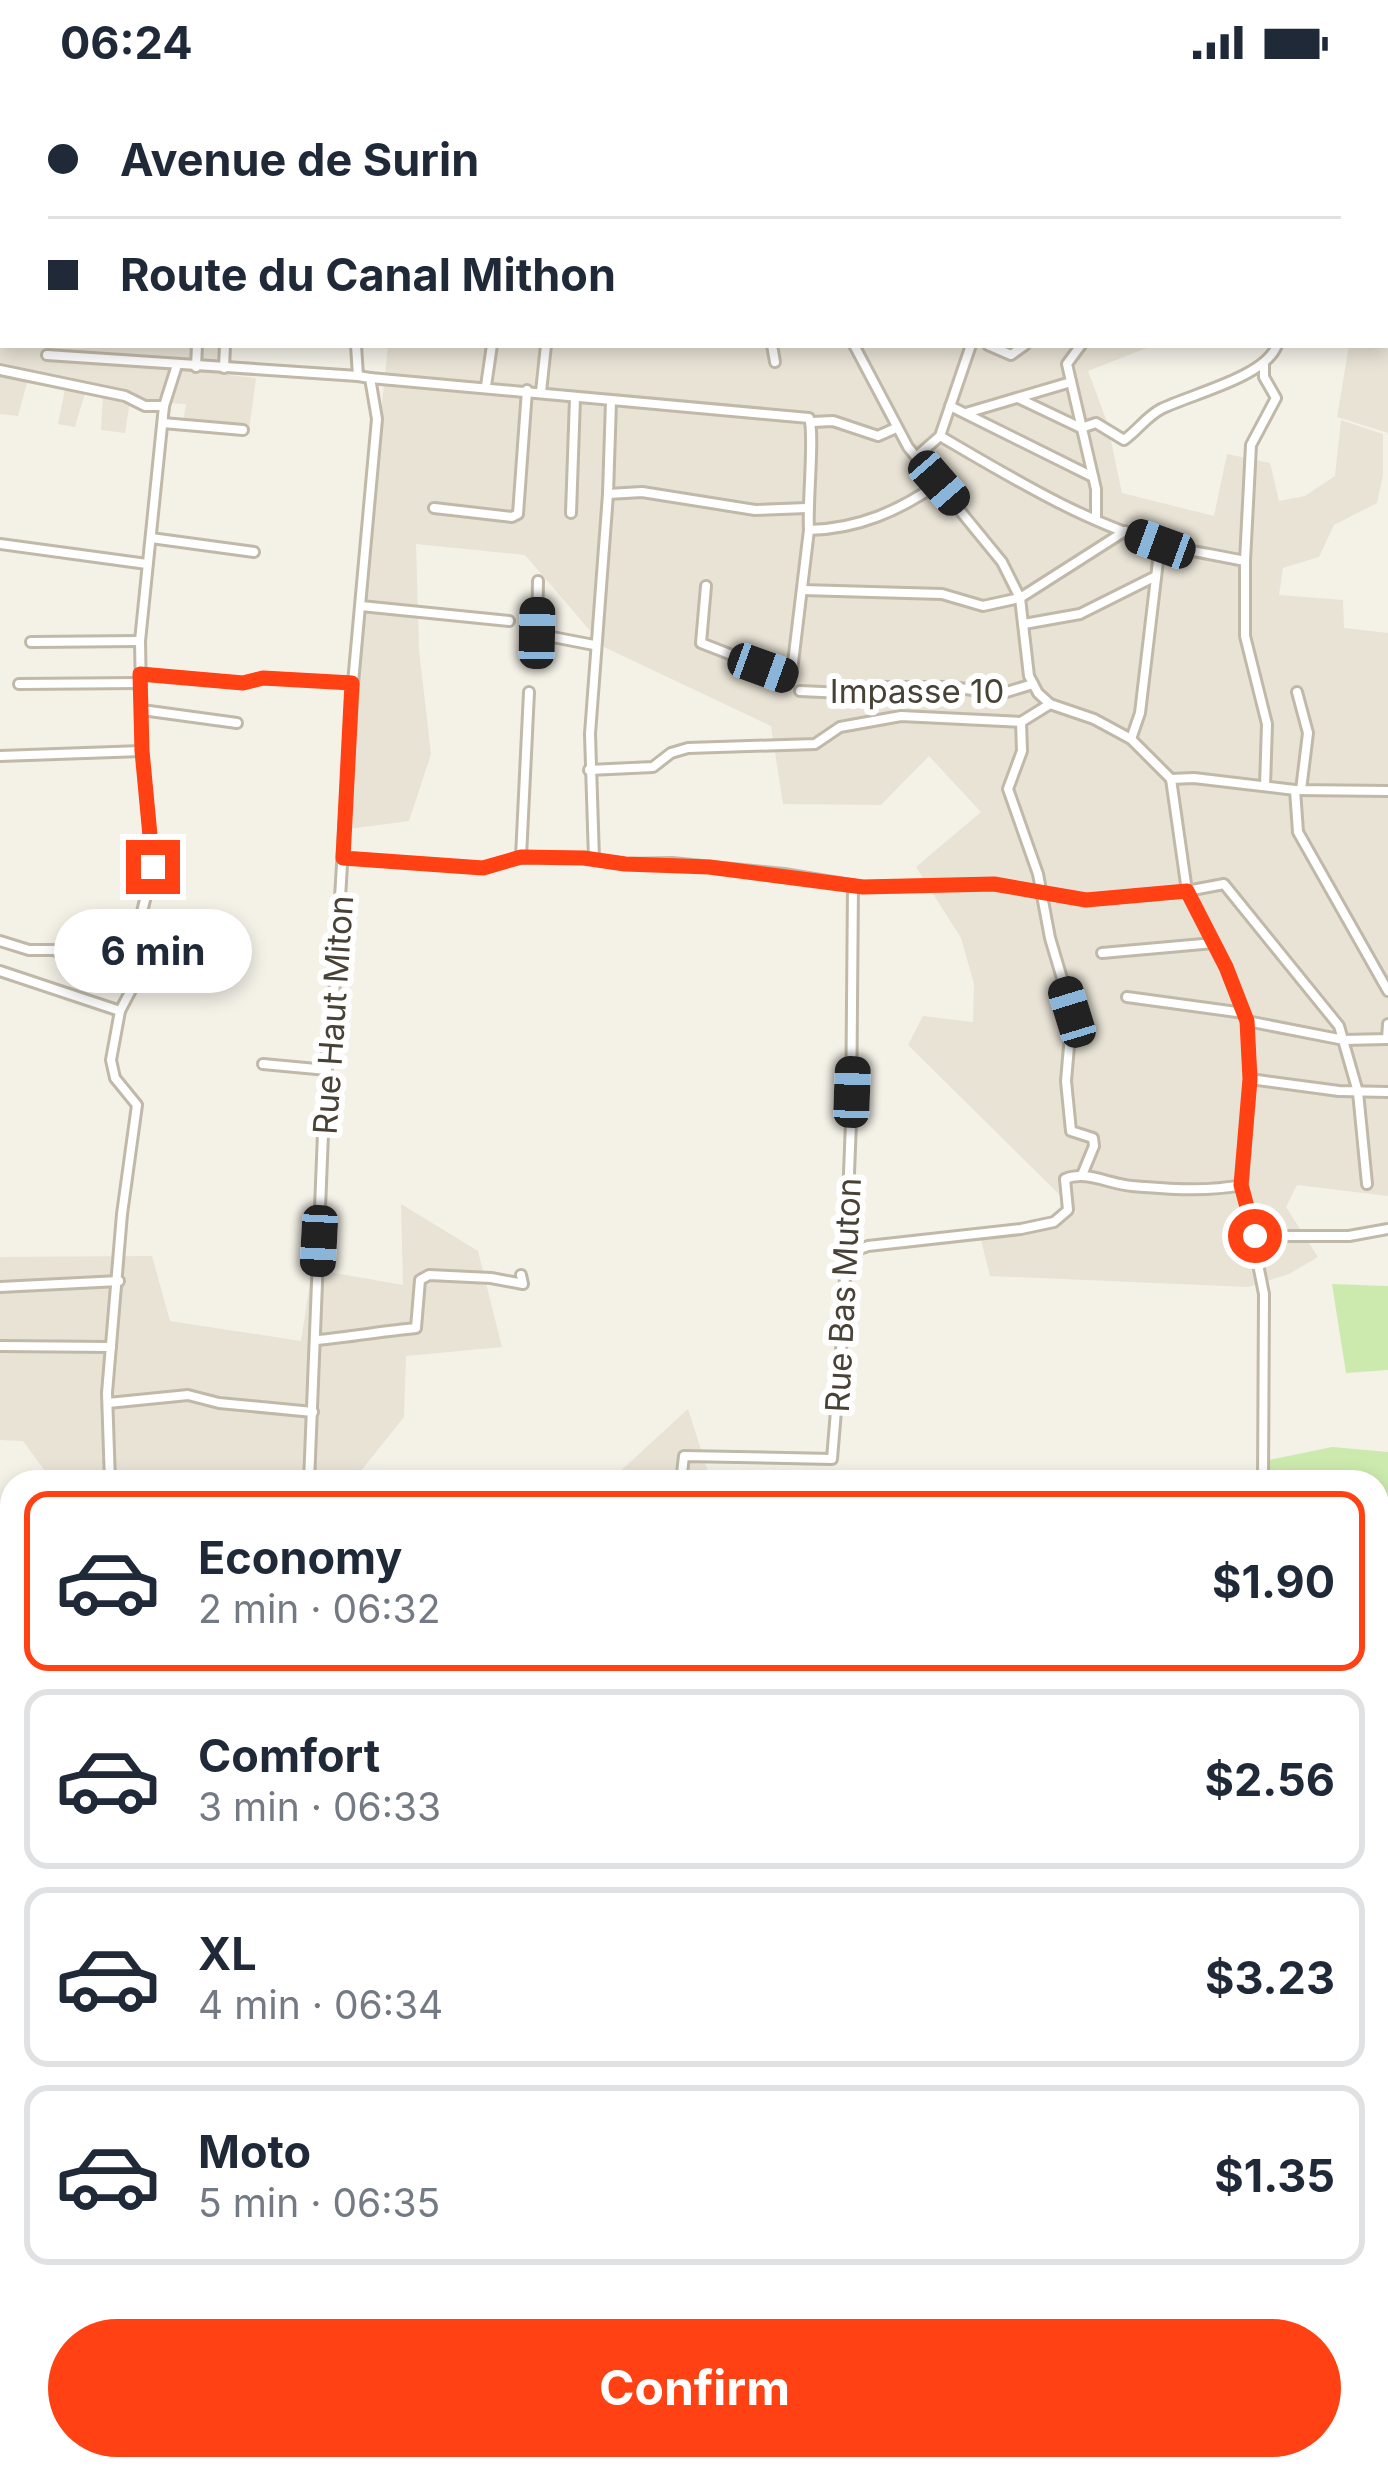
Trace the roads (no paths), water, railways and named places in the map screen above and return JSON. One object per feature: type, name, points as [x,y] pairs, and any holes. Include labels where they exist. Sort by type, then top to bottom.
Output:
[{"type":"street","points":[[75,348],[75,356]]},
{"type":"street","points":[[141,348],[141,361]]},
{"type":"street","points":[[196,348],[196,367]]},
{"type":"street","points":[[224,368],[225,348]]},
{"type":"street","points":[[356,348],[358,376]]},
{"type":"street","points":[[486,386],[492,348]]},
{"type":"street","points":[[541,392],[546,348]]},
{"type":"street","points":[[773,348],[775,362]]},
{"type":"street","points":[[856,348],[896,428],[992,547],[1020,598],[1033,684],[1050,704],[1094,718],[1131,739],[1171,779],[1187,891],[1246,1017],[1250,1079],[1241,1185],[1264,1294],[1263,1470]]},
{"type":"street","points":[[916,458],[940,436],[970,348]]},
{"type":"street","points":[[1079,348],[1066,364],[1099,505],[1096,518]]},
{"type":"street","points":[[1264,786],[1267,724],[1245,636],[1245,561],[1252,440],[1276,398],[1264,376],[1264,364],[1274,348]]},
{"type":"street","points":[[47,355],[486,386],[803,417],[878,436],[896,428]]},
{"type":"street","points":[[1018,398],[1082,428],[1096,423],[1124,440],[1148,416],[1264,364]]},
{"type":"street","points":[[110,1470],[111,1347],[137,1105],[111,1066],[120,1011],[140,973],[142,912],[153,867],[142,751],[140,641],[164,406],[177,365]]},
{"type":"street","points":[[0,370],[125,396],[145,406],[164,406]]},
{"type":"street","name":"Rue Haut Miton","points":[[310,1470],[326,1070],[352,683],[377,419],[370,378]]},
{"type":"street","points":[[965,414],[1071,382]]},
{"type":"street","points":[[434,508],[512,518],[518,514],[527,390]]},
{"type":"street","points":[[571,513],[575,398]]},
{"type":"street","points":[[594,859],[590,770],[594,645],[611,401]]},
{"type":"street","points":[[950,406],[1093,478]]},
{"type":"street","points":[[706,586],[701,643],[786,676],[792,671],[809,530],[812,422]]},
{"type":"street","points":[[163,423],[243,430]]},
{"type":"street","points":[[940,436],[1024,484],[1125,531],[1160,544],[1245,561]]},
{"type":"street","points":[[809,530],[854,527],[913,501],[939,483]]},
{"type":"street","points":[[608,494],[642,492],[755,510],[807,508]]},
{"type":"street","points":[[802,590],[942,594],[983,606],[1020,598],[1125,531]]},
{"type":"street","points":[[151,538],[254,552]]},
{"type":"street","points":[[0,544],[147,564]]},
{"type":"street","points":[[1131,739],[1140,713],[1160,544]]},
{"type":"street","points":[[1024,624],[1080,614],[1154,577]]},
{"type":"street","points":[[538,581],[537,634],[594,645]]},
{"type":"street","points":[[361,606],[509,621]]},
{"type":"street","points":[[32,642],[140,641]]},
{"type":"street","points":[[20,685],[140,678],[352,683]]},
{"type":"street","name":"Impasse 10","points":[[800,691],[952,687],[1000,694],[1033,684]]},
{"type":"street","points":[[521,857],[530,692]]},
{"type":"street","points":[[1297,692],[1308,733],[1298,790],[1298,832],[1388,991]]},
{"type":"street","points":[[590,770],[653,767],[671,753],[688,748],[815,745],[840,727],[885,718],[1022,722],[1050,704]]},
{"type":"street","points":[[142,710],[237,723]]},
{"type":"street","points":[[1022,722],[1022,751],[1008,789],[1038,874],[1072,1012],[1066,1082],[1071,1131],[1093,1138],[1094,1146],[1082,1174]]},
{"type":"street","points":[[0,756],[142,751]]},
{"type":"street","points":[[1171,779],[1298,790],[1388,791]]},
{"type":"street","points":[[343,858],[483,868],[521,857],[594,859],[717,867],[853,885],[994,884],[1086,900],[1224,884],[1339,1026],[1358,1092],[1367,1184]]},
{"type":"street","name":"Rue Bas Muton","points":[[682,1470],[684,1456],[832,1459],[853,1063],[853,885]]},
{"type":"street","points":[[0,941],[29,950],[55,950],[77,966],[134,985]]},
{"type":"street","points":[[1102,953],[1214,943]]},
{"type":"street","points":[[0,971],[120,1011]]},
{"type":"street","points":[[1127,997],[1344,1040],[1387,1039],[1388,1024]]},
{"type":"street","points":[[263,1064],[326,1070]]},
{"type":"street","points":[[1250,1079],[1388,1092]]},
{"type":"street","points":[[846,1254],[868,1246],[979,1236],[996,1228],[1054,1222],[1068,1210],[1065,1180],[1082,1174],[1126,1186],[1241,1185]]},
{"type":"street","points":[[1255,1236],[1349,1236],[1388,1229]]},
{"type":"street","points":[[316,1340],[358,1337],[390,1327],[416,1328],[421,1280],[429,1276],[491,1278],[523,1285],[521,1275]]},
{"type":"street","points":[[0,1287],[119,1281]]},
{"type":"street","points":[[0,1346],[111,1347]]},
{"type":"street","points":[[108,1403],[176,1395],[313,1412]]}]
